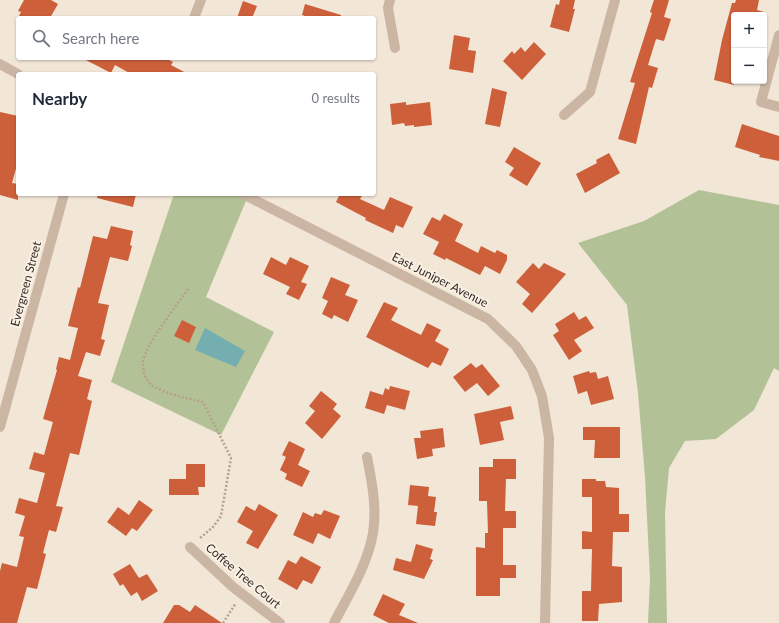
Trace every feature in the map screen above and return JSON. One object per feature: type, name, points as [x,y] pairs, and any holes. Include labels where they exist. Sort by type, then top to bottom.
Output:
[{"type":"street","points":[[195,16],[201,0]]},
{"type":"street","points":[[390,0],[388,8],[395,48]]},
{"type":"street","points":[[564,115],[590,92],[615,0]]},
{"type":"street","points":[[779,35],[761,102],[779,108]]},
{"type":"street","points":[[0,64],[16,73]]},
{"type":"street","name":"Evergreen Street","points":[[0,428],[63,196]]},
{"type":"street","name":"East Juniper Avenue","points":[[247,196],[488,319],[516,346],[532,370],[542,396],[549,438],[546,623]]},
{"type":"street","points":[[334,623],[360,573],[373,534],[373,487],[367,457]]},
{"type":"street","name":"Coffee Tree Court","points":[[190,547],[242,594],[280,623]]},
{"type":"path","points":[[188,289],[148,350],[143,361],[144,373],[152,385],[168,393],[203,402],[231,458],[221,516],[213,527],[190,547]]},
{"type":"path","points":[[223,623],[242,594]]},
{"type":"green space","points":[[699,190],[779,205],[779,371],[774,368],[754,410],[716,439],[685,441],[669,468],[665,513],[667,623],[648,623],[650,578],[645,477],[638,393],[627,305],[578,243],[644,221]]},
{"type":"green space","points":[[173,196],[248,196],[206,297],[274,332],[221,435],[111,382]]},
{"type":"water","points":[[205,328],[245,351],[236,367],[195,350]]},
{"type":"building","points":[[24,0],[51,0],[58,4],[51,16],[19,16],[21,12],[18,11]]},
{"type":"building","points":[[560,0],[575,0],[573,9],[575,9],[569,32],[550,27],[556,4],[559,5]]},
{"type":"building","points":[[654,0],[669,0],[664,17],[671,19],[664,41],[656,39],[648,65],[658,68],[652,88],[649,87],[636,144],[618,139],[635,83],[630,82],[652,13],[650,12]]},
{"type":"building","points":[[736,0],[759,0],[757,10],[764,12],[731,12],[731,84],[734,85],[714,80],[722,40],[732,3],[735,3]]},
{"type":"building","points":[[243,1],[257,6],[253,16],[238,16]]},
{"type":"building","points":[[305,4],[341,16],[305,16],[302,15]]},
{"type":"building","points":[[454,35],[470,38],[468,50],[476,51],[473,73],[449,69]]},
{"type":"building","points":[[534,42],[546,54],[522,80],[503,61],[512,51],[514,54],[521,47],[525,52]]},
{"type":"building","points":[[86,60],[169,60],[173,62],[171,65],[184,72],[127,72],[115,65],[112,72]]},
{"type":"building","points":[[492,88],[507,92],[500,127],[485,124]]},
{"type":"building","points":[[406,102],[406,105],[430,102],[432,125],[414,127],[414,125],[405,126],[404,123],[392,125],[390,104]]},
{"type":"building","points":[[0,112],[16,116],[16,168],[12,183],[16,184],[16,196],[18,196],[18,200],[0,195]]},
{"type":"building","points":[[742,124],[779,136],[779,161],[759,157],[760,155],[735,147]]},
{"type":"building","points":[[514,147],[541,163],[527,186],[509,175],[514,168],[505,162]]},
{"type":"building","points":[[609,153],[620,173],[585,193],[576,174],[597,163],[596,160]]},
{"type":"building","points":[[98,196],[136,196],[133,207],[97,198]]},
{"type":"building","points":[[339,196],[362,196],[360,199],[384,210],[390,197],[413,207],[403,228],[396,225],[393,233],[365,220],[366,218],[336,202]]},
{"type":"building","points":[[444,214],[463,224],[455,241],[478,253],[481,246],[495,253],[497,250],[507,255],[507,260],[500,274],[485,266],[480,275],[446,258],[445,260],[433,254],[439,242],[423,234],[432,217],[440,221]]},
{"type":"building","points":[[111,226],[133,231],[130,245],[132,246],[128,261],[110,257],[98,303],[109,305],[101,339],[105,340],[100,356],[86,352],[78,376],[92,380],[87,399],[92,401],[79,455],[70,453],[56,506],[63,507],[56,532],[49,530],[43,553],[46,554],[37,589],[27,587],[17,623],[0,623],[0,571],[2,563],[17,567],[24,537],[19,536],[25,516],[15,513],[19,498],[37,503],[45,473],[29,469],[34,452],[44,455],[53,422],[43,419],[57,370],[59,357],[70,360],[78,328],[68,326],[78,287],[80,288],[93,236],[107,239]]},
{"type":"building","points":[[271,257],[286,265],[290,257],[309,266],[301,282],[307,284],[299,300],[286,294],[290,287],[263,274]]},
{"type":"building","points":[[533,263],[539,269],[544,263],[566,274],[532,313],[522,304],[530,294],[516,282]]},
{"type":"building","points":[[331,277],[350,285],[345,295],[358,300],[348,322],[334,315],[332,319],[322,314],[328,301],[322,298]]},
{"type":"building","points":[[384,302],[398,308],[391,320],[421,335],[427,323],[441,330],[435,341],[449,349],[441,366],[432,362],[428,368],[366,337]]},
{"type":"building","points":[[574,312],[579,320],[586,316],[594,328],[574,340],[582,351],[569,360],[553,335],[559,331],[555,324]]},
{"type":"building","points":[[182,320],[196,327],[189,343],[174,336]]},
{"type":"building","points":[[471,363],[476,368],[482,364],[500,386],[488,396],[477,383],[465,392],[453,377]]},
{"type":"building","points":[[589,371],[590,373],[596,372],[598,379],[608,376],[614,399],[591,405],[587,391],[578,394],[573,376]]},
{"type":"building","points":[[390,386],[410,391],[405,410],[387,405],[384,414],[365,408],[370,391],[383,395],[385,388],[389,390]]},
{"type":"building","points":[[321,391],[337,404],[333,409],[341,416],[322,439],[305,423],[315,411],[309,406]]},
{"type":"building","points":[[511,406],[514,419],[500,422],[504,440],[480,445],[474,414]]},
{"type":"building","points":[[583,427],[620,427],[620,458],[594,458],[595,440],[583,440]]},
{"type":"building","points":[[443,428],[445,447],[432,449],[433,456],[417,459],[414,438],[421,438],[420,431]]},
{"type":"building","points":[[289,441],[305,449],[298,465],[310,471],[302,487],[285,479],[287,474],[280,470],[286,457],[282,455]]},
{"type":"building","points":[[493,459],[516,459],[516,479],[506,479],[505,511],[516,511],[516,528],[503,528],[503,565],[516,565],[516,578],[500,578],[500,596],[476,596],[476,547],[485,548],[485,533],[488,533],[487,501],[479,501],[479,467],[493,467]]},
{"type":"building","points":[[186,464],[205,464],[205,487],[198,487],[199,495],[169,495],[169,479],[186,479]]},
{"type":"building","points":[[582,479],[596,479],[596,481],[605,481],[606,487],[619,488],[619,514],[629,514],[629,532],[613,532],[612,566],[622,567],[622,602],[599,604],[598,621],[582,621],[582,591],[591,591],[592,549],[582,549],[582,531],[592,532],[592,497],[582,497]]},
{"type":"building","points":[[410,485],[429,487],[428,496],[436,497],[434,512],[437,512],[435,526],[416,524],[418,506],[408,505]]},
{"type":"building","points":[[139,500],[153,510],[137,531],[132,528],[126,536],[107,522],[118,507],[129,515]]},
{"type":"building","points":[[259,504],[278,515],[258,549],[246,543],[253,531],[237,522],[246,506],[255,511]]},
{"type":"building","points":[[324,510],[340,516],[330,539],[318,533],[313,544],[293,535],[303,512],[313,517],[315,513],[321,515]]},
{"type":"building","points":[[416,544],[433,549],[430,559],[433,560],[424,579],[393,570],[396,558],[411,562]]},
{"type":"building","points":[[301,556],[321,567],[312,584],[303,580],[297,590],[278,579],[288,560],[296,564]]},
{"type":"building","points":[[130,564],[139,578],[147,574],[158,591],[142,601],[137,592],[131,596],[123,584],[120,586],[113,574]]},
{"type":"building","points":[[383,594],[405,604],[399,615],[418,623],[389,623],[373,615]]},
{"type":"building","points":[[174,605],[179,605],[190,612],[195,605],[222,623],[163,623]]}]
